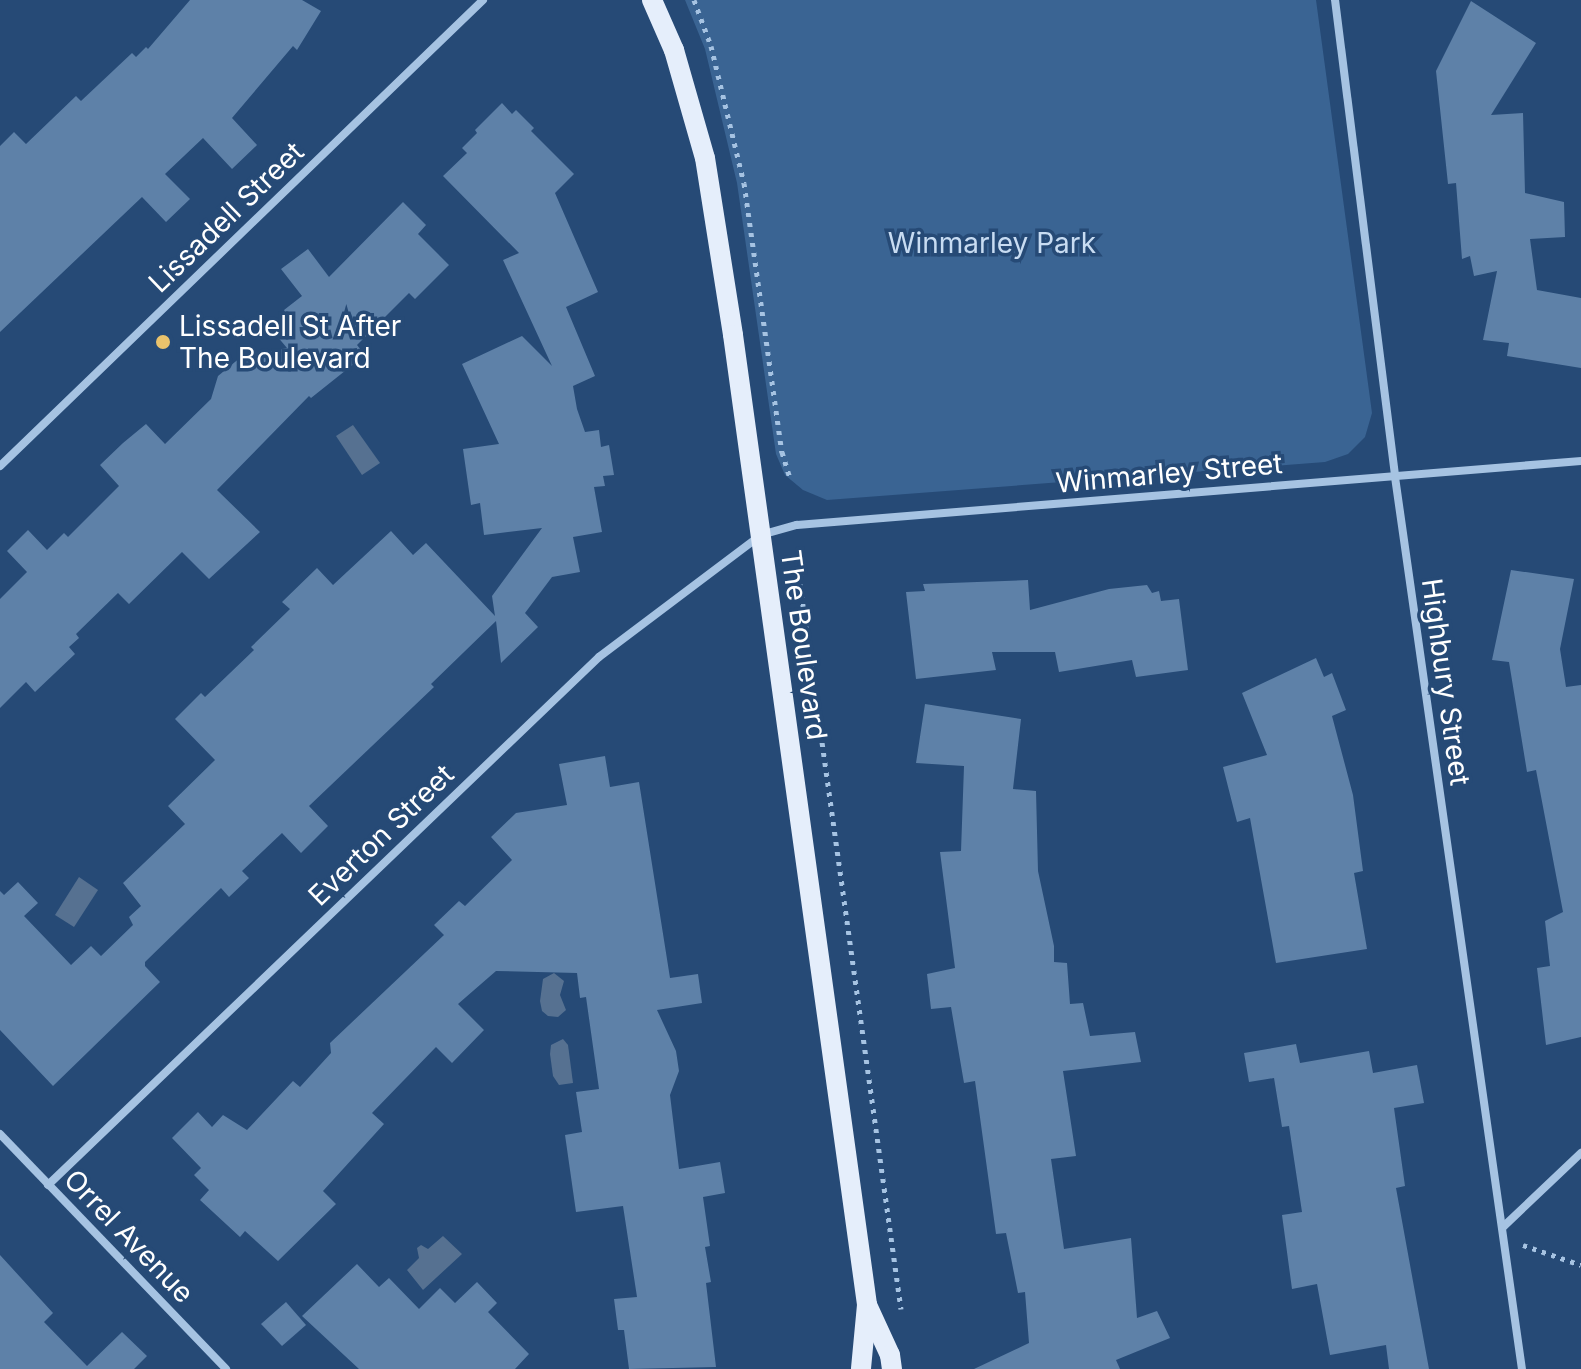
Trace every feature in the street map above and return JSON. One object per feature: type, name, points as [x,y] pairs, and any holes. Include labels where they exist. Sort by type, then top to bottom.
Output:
[{"type":"main road","name":"The Boulevard","points":[[652,0],[674,50],[705,158],[761,535],[867,1305],[861,1369]]},
{"type":"main road","name":"The Boulevard","points":[[867,1305],[890,1355],[892,1369]]},
{"type":"street","name":"Lissadell Street","points":[[0,466],[483,0]]},
{"type":"street","name":"Highbury Street","points":[[1335,0],[1395,477],[1522,1369]]},
{"type":"street","name":"Winmarley Street","points":[[761,535],[797,525],[1581,461]]},
{"type":"street","name":"Everton Street","points":[[48,1185],[599,657],[761,535]]},
{"type":"street","name":"Orrel Avenue","points":[[0,1134],[226,1369]]},
{"type":"street","points":[[1503,1227],[1581,1153]]},
{"type":"path","points":[[694,0],[711,46],[744,183],[782,452],[790,479]]},
{"type":"path","points":[[802,554],[800,584],[902,1322]]},
{"type":"path","points":[[1504,1237],[1581,1265]]},
{"type":"green space","name":"Winmarley Park","points":[[685,0],[1316,0],[1372,413],[1365,437],[1348,454],[1325,462],[827,500],[803,490],[785,475],[776,454],[737,183],[705,49]]},
{"type":"shaded area","points":[[353,425],[380,463],[362,475],[336,436]]},
{"type":"shaded area","points":[[79,877],[98,890],[74,927],[55,915]]},
{"type":"shaded area","points":[[554,973],[564,981],[560,995],[566,1010],[558,1017],[548,1016],[542,1011],[540,1001],[543,979]]},
{"type":"shaded area","points":[[563,1039],[568,1045],[573,1083],[559,1085],[553,1076],[550,1054],[551,1045]]},
{"type":"shaded area","points":[[443,1236],[462,1254],[423,1290],[407,1270],[419,1258],[417,1248],[421,1245],[428,1249]]},
{"type":"building","points":[[190,0],[302,0],[321,11],[297,50],[293,46],[232,118],[257,145],[232,169],[203,138],[165,174],[190,199],[166,222],[142,197],[0,332],[0,146],[14,132],[26,144],[76,96],[81,101],[132,53],[136,57],[146,47],[148,49]]},
{"type":"building","points":[[1471,1],[1536,43],[1491,115],[1523,113],[1525,193],[1564,202],[1565,237],[1530,239],[1537,290],[1581,298],[1581,368],[1507,356],[1509,343],[1483,340],[1497,271],[1474,276],[1470,256],[1462,259],[1456,183],[1448,184],[1436,71]]},
{"type":"building","points":[[502,103],[512,114],[516,110],[534,128],[531,131],[574,174],[555,193],[598,292],[566,307],[595,376],[573,386],[577,409],[585,432],[599,430],[601,447],[609,445],[614,475],[603,476],[605,486],[594,487],[602,532],[573,537],[580,572],[552,577],[525,613],[538,627],[501,663],[496,621],[431,684],[434,687],[309,806],[328,826],[301,853],[282,833],[242,871],[249,878],[229,897],[221,888],[145,962],[160,982],[53,1086],[0,1030],[0,891],[4,895],[18,882],[38,903],[24,916],[71,965],[91,946],[101,956],[133,925],[129,917],[141,906],[123,883],[185,824],[168,806],[215,760],[175,719],[201,693],[205,697],[254,650],[251,647],[290,609],[282,602],[317,568],[333,585],[391,531],[413,555],[426,543],[495,616],[492,596],[542,528],[484,535],[480,503],[471,505],[463,449],[499,444],[462,364],[522,336],[552,366],[503,260],[519,253],[443,176],[467,153],[462,148]]},
{"type":"building","points":[[403,202],[426,225],[418,234],[449,265],[415,299],[409,293],[357,345],[365,355],[311,398],[309,396],[217,490],[260,532],[209,579],[182,552],[129,604],[118,593],[76,634],[79,638],[69,647],[75,654],[35,692],[26,682],[0,708],[0,599],[27,572],[7,551],[28,530],[47,550],[64,533],[68,537],[119,486],[100,465],[123,443],[146,424],[165,444],[211,399],[218,376],[241,357],[287,348],[271,329],[287,316],[284,310],[302,296],[281,269],[308,249],[329,277]]},
{"type":"building","points":[[1511,570],[1574,579],[1560,649],[1566,687],[1581,685],[1581,1037],[1546,1045],[1537,968],[1550,966],[1545,921],[1563,912],[1536,770],[1527,772],[1509,662],[1492,660]]},
{"type":"building","points":[[1028,580],[1030,610],[1109,589],[1147,585],[1152,593],[1159,591],[1161,601],[1179,599],[1188,670],[1136,677],[1132,660],[1059,672],[1055,652],[992,652],[996,670],[916,679],[906,592],[925,591],[923,584]]},
{"type":"building","points":[[1316,658],[1324,677],[1332,673],[1346,710],[1332,716],[1353,795],[1363,871],[1354,873],[1367,949],[1276,963],[1250,818],[1237,822],[1223,767],[1267,755],[1242,693]]},
{"type":"building","points":[[925,704],[1021,719],[1013,789],[1036,791],[1038,871],[1054,946],[1054,962],[1067,963],[1070,1004],[1083,1003],[1090,1036],[1135,1032],[1141,1062],[1063,1071],[1076,1156],[1051,1159],[1064,1249],[1131,1238],[1137,1318],[1157,1311],[1170,1338],[1116,1360],[1120,1369],[974,1369],[1029,1343],[1025,1292],[1018,1293],[1006,1233],[996,1234],[975,1081],[964,1083],[951,1007],[931,1009],[927,974],[955,968],[940,852],[961,851],[964,766],[916,763]]},
{"type":"building","points":[[605,756],[610,787],[639,782],[670,978],[698,974],[702,1003],[657,1010],[676,1051],[679,1071],[670,1095],[679,1169],[720,1162],[725,1193],[703,1197],[710,1246],[705,1247],[711,1282],[706,1283],[716,1367],[629,1369],[624,1330],[618,1330],[614,1299],[637,1297],[623,1206],[576,1212],[565,1135],[582,1132],[576,1092],[599,1089],[586,997],[580,998],[577,973],[496,971],[458,1004],[484,1030],[452,1063],[436,1047],[372,1113],[384,1124],[323,1191],[336,1204],[278,1261],[245,1231],[240,1237],[200,1200],[209,1190],[194,1175],[201,1168],[172,1138],[198,1112],[212,1127],[223,1115],[247,1130],[293,1081],[300,1087],[331,1053],[330,1043],[444,935],[434,925],[459,901],[465,906],[512,860],[491,837],[516,813],[567,805],[559,764]]},
{"type":"building","points":[[1296,1044],[1300,1063],[1369,1051],[1373,1073],[1417,1065],[1424,1103],[1394,1108],[1405,1186],[1396,1188],[1429,1369],[1389,1369],[1386,1345],[1330,1355],[1317,1284],[1292,1289],[1282,1215],[1302,1212],[1289,1126],[1282,1127],[1274,1078],[1249,1082],[1244,1053]]},
{"type":"building","points":[[0,1255],[53,1313],[44,1322],[87,1366],[122,1332],[147,1356],[134,1369],[0,1369]]},
{"type":"building","points":[[357,1264],[379,1287],[389,1278],[419,1309],[440,1288],[455,1303],[477,1282],[497,1303],[488,1312],[529,1354],[515,1369],[359,1369],[302,1316]]},
{"type":"building","points":[[286,1302],[306,1325],[282,1346],[261,1324]]},
{"type":"place","name":"Lissadell St After The Boulevard","points":[[163,342]]}]
